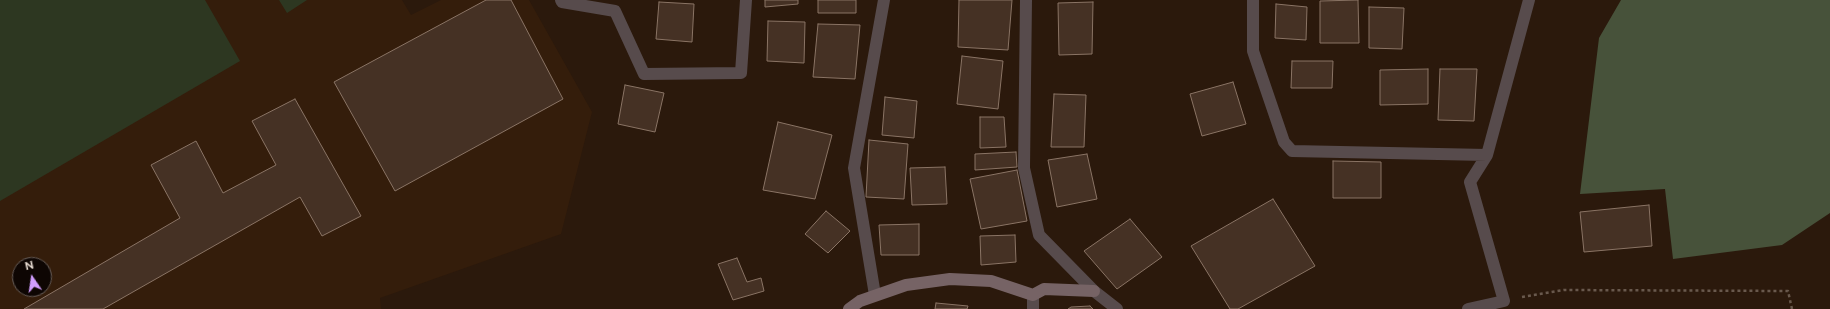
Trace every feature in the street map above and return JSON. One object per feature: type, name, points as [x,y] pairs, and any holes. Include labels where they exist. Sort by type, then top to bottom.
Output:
[{"type":"street","points":[[561,0],[562,2],[615,11],[644,74],[741,73],[746,0]]},
{"type":"street","points":[[875,295],[854,168],[884,0]]},
{"type":"street","points":[[1026,0],[1024,168],[1039,235],[1094,291],[1117,309]]},
{"type":"street","points":[[1253,0],[1253,51],[1284,142],[1292,151],[1487,155]]},
{"type":"street","points":[[1468,309],[1504,301],[1470,182],[1487,155],[1529,0]]},
{"type":"street","points":[[849,309],[860,301],[906,284],[950,279],[991,281],[1033,295],[1044,289],[1094,291]]},
{"type":"street","points":[[1032,309],[1033,295]]},
{"type":"path","points":[[1504,301],[1564,290],[1788,291],[1792,309]]},
{"type":"shaded area","points":[[0,0],[402,0],[411,15],[441,0],[529,0],[592,112],[561,234],[380,298],[381,309],[0,309]]},
{"type":"green space","points":[[0,0],[205,0],[240,61],[0,201]]},
{"type":"green space","points":[[279,0],[307,0],[287,13]]},
{"type":"green space","points":[[1621,0],[1830,0],[1830,213],[1782,245],[1673,259],[1665,189],[1580,194],[1599,38]]},
{"type":"building","points":[[486,0],[511,0],[563,99],[395,191],[334,82]]},
{"type":"building","points":[[765,0],[798,0],[798,4],[765,7]]},
{"type":"building","points":[[818,0],[856,0],[856,13],[818,13]]},
{"type":"building","points":[[959,0],[1012,0],[1008,50],[958,47]]},
{"type":"building","points":[[1358,0],[1359,43],[1320,43],[1320,1]]},
{"type":"building","points":[[659,2],[694,4],[692,42],[656,39]]},
{"type":"building","points":[[1093,2],[1092,54],[1059,55],[1058,3]]},
{"type":"building","points":[[1276,4],[1307,7],[1306,40],[1275,38]]},
{"type":"building","points":[[1369,7],[1404,8],[1402,49],[1369,48]]},
{"type":"building","points":[[768,21],[805,22],[804,63],[767,61]]},
{"type":"building","points":[[818,24],[860,25],[855,79],[813,77]]},
{"type":"building","points":[[962,56],[1003,61],[998,109],[957,104]]},
{"type":"building","points":[[1292,61],[1333,61],[1332,88],[1291,88]]},
{"type":"building","points":[[1428,69],[1428,104],[1380,105],[1380,70]]},
{"type":"building","points":[[1440,69],[1477,69],[1474,121],[1438,120]]},
{"type":"building","points":[[1233,82],[1246,124],[1202,136],[1190,94]]},
{"type":"building","points":[[625,85],[664,93],[655,132],[618,124]]},
{"type":"building","points":[[1054,94],[1086,95],[1084,147],[1051,147]]},
{"type":"building","points":[[885,97],[917,101],[914,138],[882,135]]},
{"type":"building","points":[[295,99],[361,216],[322,236],[300,197],[103,309],[24,309],[45,297],[52,297],[52,293],[180,218],[151,165],[196,141],[223,193],[276,165],[252,121]]},
{"type":"building","points":[[980,117],[1004,117],[1006,147],[980,148]]},
{"type":"building","points":[[778,122],[832,135],[815,199],[763,190]]},
{"type":"building","points":[[869,140],[908,144],[904,199],[866,197]]},
{"type":"building","points":[[1016,152],[1017,167],[975,170],[975,154]]},
{"type":"building","points":[[1087,154],[1097,199],[1057,207],[1048,160]]},
{"type":"building","points":[[1333,161],[1381,162],[1381,198],[1333,198]]},
{"type":"building","points":[[945,167],[947,204],[912,205],[910,168]]},
{"type":"building","points":[[1017,170],[1027,221],[981,229],[970,179]]},
{"type":"building","points":[[1273,199],[1315,266],[1238,309],[1230,309],[1191,246]]},
{"type":"building","points":[[1649,205],[1652,246],[1584,252],[1580,212]]},
{"type":"building","points":[[826,211],[850,231],[828,253],[805,234]]},
{"type":"building","points":[[1130,219],[1162,257],[1117,289],[1084,251]]},
{"type":"building","points":[[919,224],[919,255],[881,255],[879,225]]},
{"type":"building","points":[[1015,235],[1016,262],[981,265],[980,236]]},
{"type":"building","points":[[737,258],[747,282],[761,278],[764,291],[733,300],[718,264]]},
{"type":"building","points":[[936,303],[968,306],[967,309],[935,309]]},
{"type":"building","points":[[1090,306],[1093,309],[1068,309],[1071,307]]}]
